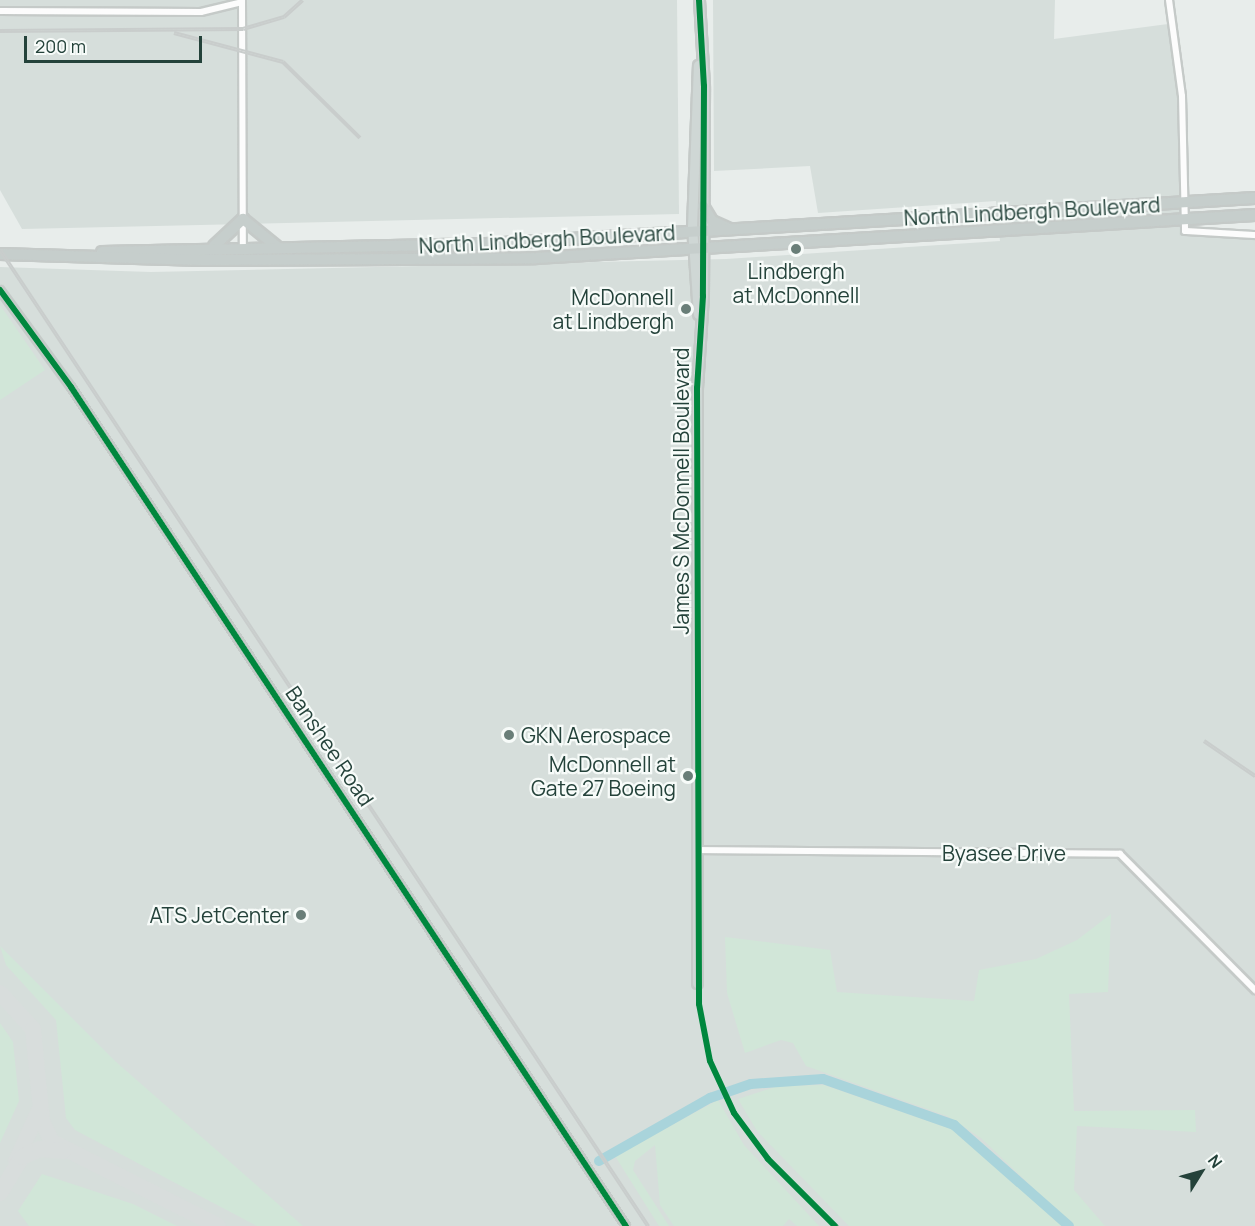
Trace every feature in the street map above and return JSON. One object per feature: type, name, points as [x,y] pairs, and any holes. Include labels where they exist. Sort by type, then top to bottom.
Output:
[{"type":"highway","name":"North Lindbergh Boulevard","points":[[90,254],[214,246],[474,245],[1255,198]]},
{"type":"highway","points":[[703,206],[712,221],[731,229]]},
{"type":"highway","name":"North Lindbergh Boulevard","points":[[0,254],[90,254],[243,260],[460,260],[698,249],[1183,217],[1255,215]]},
{"type":"highway","points":[[214,246],[243,219],[276,246]]},
{"type":"main road","name":"James S McDonnell Boulevard","points":[[698,231],[703,206],[704,86],[699,59],[699,0]]},
{"type":"main road","name":"James S McDonnell Boulevard","points":[[697,983],[698,231],[693,86],[699,59]]},
{"type":"street","points":[[1168,0],[1182,96],[1183,217],[1188,234],[1255,235]]},
{"type":"street","points":[[0,11],[201,12],[242,1],[243,260]]},
{"type":"street","name":"Banshee Road","points":[[0,290],[71,387],[626,1226]]},
{"type":"street","name":"Byasee Drive","points":[[696,850],[1120,854],[1255,990]]},
{"type":"shaded area","points":[[0,0],[677,0],[679,214],[22,229],[0,190]]},
{"type":"shaded area","points":[[713,0],[1055,0],[1054,39],[1168,24],[1182,96],[1190,228],[1255,234],[1255,1226],[0,1226],[0,267],[151,272],[726,259],[1000,241],[996,201],[818,213],[810,166],[714,171]]},
{"type":"green space","points":[[0,305],[45,370],[0,400]]},
{"type":"green space","points":[[1111,914],[1108,992],[1069,994],[1074,1111],[1195,1110],[1196,1132],[1077,1126],[1074,1190],[1105,1226],[1073,1226],[981,1138],[947,1116],[806,1066],[793,1043],[781,1040],[745,1053],[727,993],[725,937],[830,950],[837,992],[974,1001],[979,970],[1036,959],[1077,940]]},
{"type":"green space","points":[[0,946],[115,1061],[303,1226],[257,1226],[75,1130],[66,1118],[56,1020],[6,965]]},
{"type":"green space","points":[[0,1023],[13,1042],[19,1101],[0,1143]]},
{"type":"green space","points":[[824,1085],[954,1130],[1062,1226],[849,1226],[757,1131],[738,1099],[778,1086]]},
{"type":"green space","points":[[718,1100],[744,1145],[819,1226],[797,1226],[789,1219],[783,1226],[674,1226],[660,1205],[655,1145],[635,1161],[633,1170],[669,1226],[659,1226],[615,1156]]},
{"type":"green space","points":[[42,1174],[133,1204],[177,1226],[29,1226],[18,1211]]},
{"type":"waterway","points":[[599,1161],[710,1098],[751,1084],[823,1079],[954,1125],[1069,1226]]},
{"type":"taxiway","points":[[0,993],[33,1029],[42,1121],[52,1142],[218,1226]]},
{"type":"taxiway","points":[[16,1161],[40,1108]]},
{"type":"taxiway","points":[[0,1193],[22,1157],[40,1149],[63,1151]]},
{"type":"railway","points":[[0,31],[243,29],[284,17],[303,0]]},
{"type":"railway","points":[[174,33],[283,62],[360,138]]},
{"type":"railway","points":[[0,250],[648,1226]]},
{"type":"railway","points":[[1204,741],[1255,776]]},
{"type":"cycle path","points":[[699,0],[704,86],[703,296],[697,388],[699,1004],[710,1061],[734,1113],[768,1159],[835,1226]]},
{"type":"cycle path","points":[[0,290],[71,387],[626,1226]]},
{"type":"place","name":"Lindbergh at McDonnell","points":[[796,249]]},
{"type":"place","name":"McDonnell at Lindbergh","points":[[686,309]]},
{"type":"place","name":"GKN Aerospace","points":[[509,735]]},
{"type":"place","name":"McDonnell at Gate 27 Boeing","points":[[688,776]]},
{"type":"place","name":"ATS JetCenter","points":[[301,915]]}]
